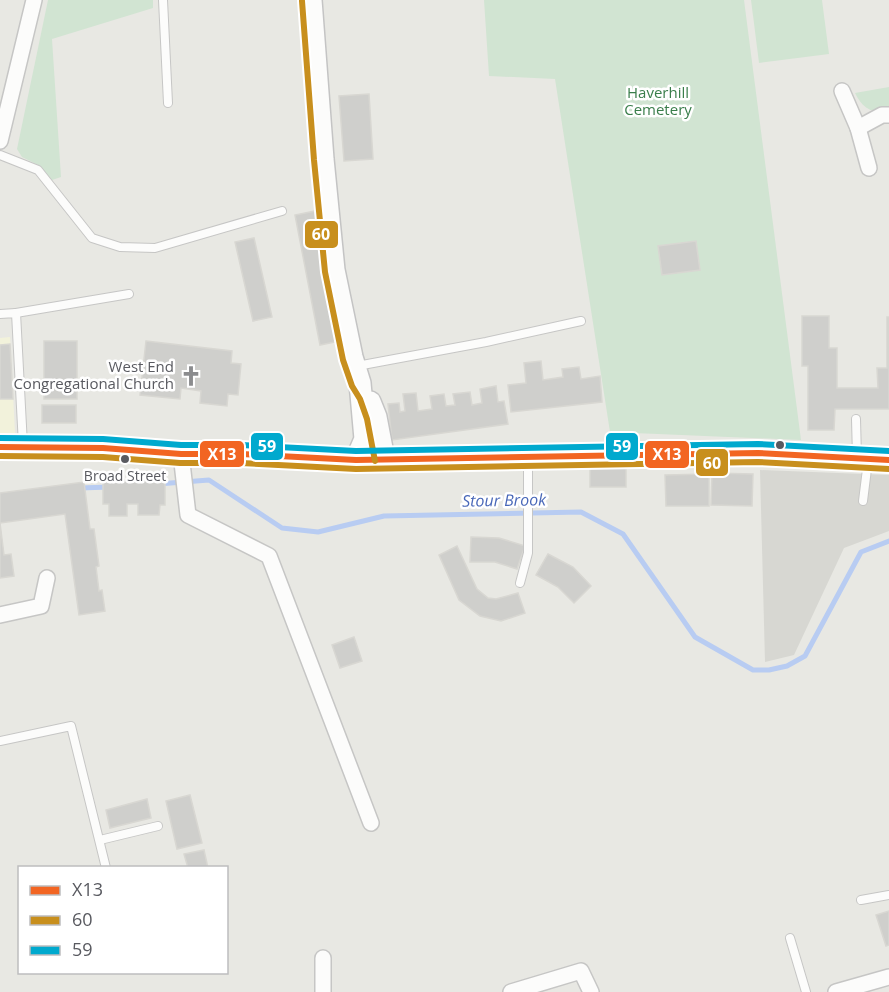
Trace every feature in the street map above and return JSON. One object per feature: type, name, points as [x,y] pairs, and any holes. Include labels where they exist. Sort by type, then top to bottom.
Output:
[{"type":"street","points":[[0,141],[34,0]]},
{"type":"street","points":[[311,0],[334,270],[358,375],[365,439],[357,460]]},
{"type":"street","points":[[842,91],[858,128],[869,168]]},
{"type":"street","points":[[858,128],[889,115]]},
{"type":"street","points":[[358,375],[376,417],[384,459]]},
{"type":"street","points":[[0,447],[103,448],[181,454],[242,454],[357,460],[758,453],[872,459]]},
{"type":"street","points":[[181,454],[188,515],[269,556],[371,823]]},
{"type":"street","points":[[0,615],[41,606],[47,578]]},
{"type":"street","points":[[323,958],[323,992]]},
{"type":"street","points":[[511,992],[581,971],[591,992]]},
{"type":"street","points":[[836,992],[889,977]]},
{"type":"lane","points":[[163,0],[168,103]]},
{"type":"lane","points":[[0,155],[38,170],[92,238],[120,246],[155,248],[282,212]]},
{"type":"lane","points":[[0,314],[129,294]]},
{"type":"lane","points":[[16,313],[23,448]]},
{"type":"lane","points":[[358,375],[486,342],[580,321]]},
{"type":"lane","points":[[856,418],[872,459],[863,501]]},
{"type":"lane","points":[[520,583],[525,568],[528,543],[528,456]]},
{"type":"lane","points":[[0,741],[71,726],[106,866]]},
{"type":"lane","points":[[99,840],[158,826]]},
{"type":"lane","points":[[861,900],[889,895]]},
{"type":"lane","points":[[790,938],[806,992]]},
{"type":"shaded area","points":[[10,337],[15,433],[0,435],[0,338]]},
{"type":"shaded area","points":[[760,470],[889,475],[889,531],[844,548],[794,655],[765,662]]},
{"type":"green space","points":[[48,0],[153,0],[153,8],[52,39],[61,177],[52,180],[40,166],[22,157],[17,149]]},
{"type":"green space","name":"Haverhill Cemetery","points":[[484,0],[744,0],[801,440],[610,432],[555,79],[489,76]]},
{"type":"green space","points":[[751,0],[822,0],[829,54],[759,63]]},
{"type":"green space","points":[[889,87],[889,111],[868,109],[855,93]]},
{"type":"building","points":[[369,94],[373,159],[344,161],[339,96]]},
{"type":"building","points":[[315,211],[340,341],[320,345],[295,215]]},
{"type":"building","points":[[254,238],[272,317],[253,321],[235,242]]},
{"type":"building","points":[[696,241],[700,270],[662,275],[658,246]]},
{"type":"building","points":[[802,316],[829,316],[829,348],[837,348],[837,388],[878,388],[877,368],[887,368],[887,317],[889,317],[889,409],[835,409],[834,430],[808,430],[808,366],[802,366]]},
{"type":"building","points":[[44,341],[77,341],[77,399],[44,399]]},
{"type":"building","name":"West End Congregational Church","points":[[146,341],[232,351],[231,363],[241,364],[238,395],[228,394],[227,406],[200,403],[201,391],[181,388],[180,399],[140,395]]},
{"type":"building","points":[[10,344],[13,399],[0,399],[0,345]]},
{"type":"building","points":[[541,361],[543,380],[563,377],[562,369],[579,367],[581,379],[600,376],[602,402],[511,412],[508,385],[526,383],[524,363]]},
{"type":"building","points":[[496,386],[498,402],[504,401],[508,424],[392,440],[388,404],[399,403],[400,412],[405,411],[403,394],[416,393],[418,411],[432,409],[430,396],[444,394],[446,406],[455,405],[453,394],[470,392],[472,405],[482,403],[480,389]]},
{"type":"building","points":[[42,405],[76,405],[76,423],[42,423]]},
{"type":"building","points":[[590,467],[626,467],[626,487],[590,487]]},
{"type":"building","points":[[712,473],[753,474],[752,506],[711,505]]},
{"type":"building","points":[[709,474],[709,506],[666,506],[665,475]]},
{"type":"building","points":[[103,480],[165,480],[165,505],[160,505],[159,515],[138,515],[138,504],[127,504],[127,516],[109,516],[109,504],[103,504]]},
{"type":"building","points":[[84,482],[90,529],[94,529],[99,566],[96,567],[99,591],[102,590],[105,611],[79,615],[65,514],[0,523],[0,493]]},
{"type":"building","points":[[0,523],[4,555],[11,554],[14,576],[0,578]]},
{"type":"building","points":[[471,537],[499,538],[525,546],[517,569],[495,562],[470,562]]},
{"type":"building","points":[[457,546],[477,589],[488,598],[496,599],[518,593],[525,613],[501,621],[480,616],[459,600],[439,555]]},
{"type":"building","points":[[548,554],[573,567],[591,586],[574,603],[558,587],[536,575]]},
{"type":"building","points":[[354,637],[362,661],[340,668],[332,645]]},
{"type":"building","points":[[190,795],[202,843],[177,849],[166,801]]},
{"type":"building","points":[[147,799],[151,818],[110,828],[106,810]]},
{"type":"building","points":[[204,850],[208,866],[187,866],[184,854]]},
{"type":"building","points":[[889,911],[889,945],[886,946],[876,915]]},
{"type":"waterway","name":"Stour Brook","points":[[158,484],[209,480],[282,528],[318,532],[384,516],[581,512],[623,534],[695,637],[753,670],[769,670],[787,666],[805,656],[861,552],[889,541]]},
{"type":"waterway","name":"Stour Brook","points":[[80,488],[110,487]]},
{"type":"transit line","name":"60","points":[[302,1],[325,272],[343,360],[367,419],[375,461]]},
{"type":"transit line","name":"59","points":[[0,438],[103,439],[181,445],[241,445],[356,451],[758,444],[889,451]]},
{"type":"transit line","name":"X13","points":[[0,447],[103,448],[181,454],[241,454],[356,460],[758,453],[889,460]]},
{"type":"transit line","name":"60","points":[[0,456],[103,457],[180,463],[241,463],[356,469],[758,462],[889,469]]},
{"type":"place","name":"West End Congregational Church","points":[[191,376]]},
{"type":"place","name":"Broad Street","points":[[125,459]]}]
